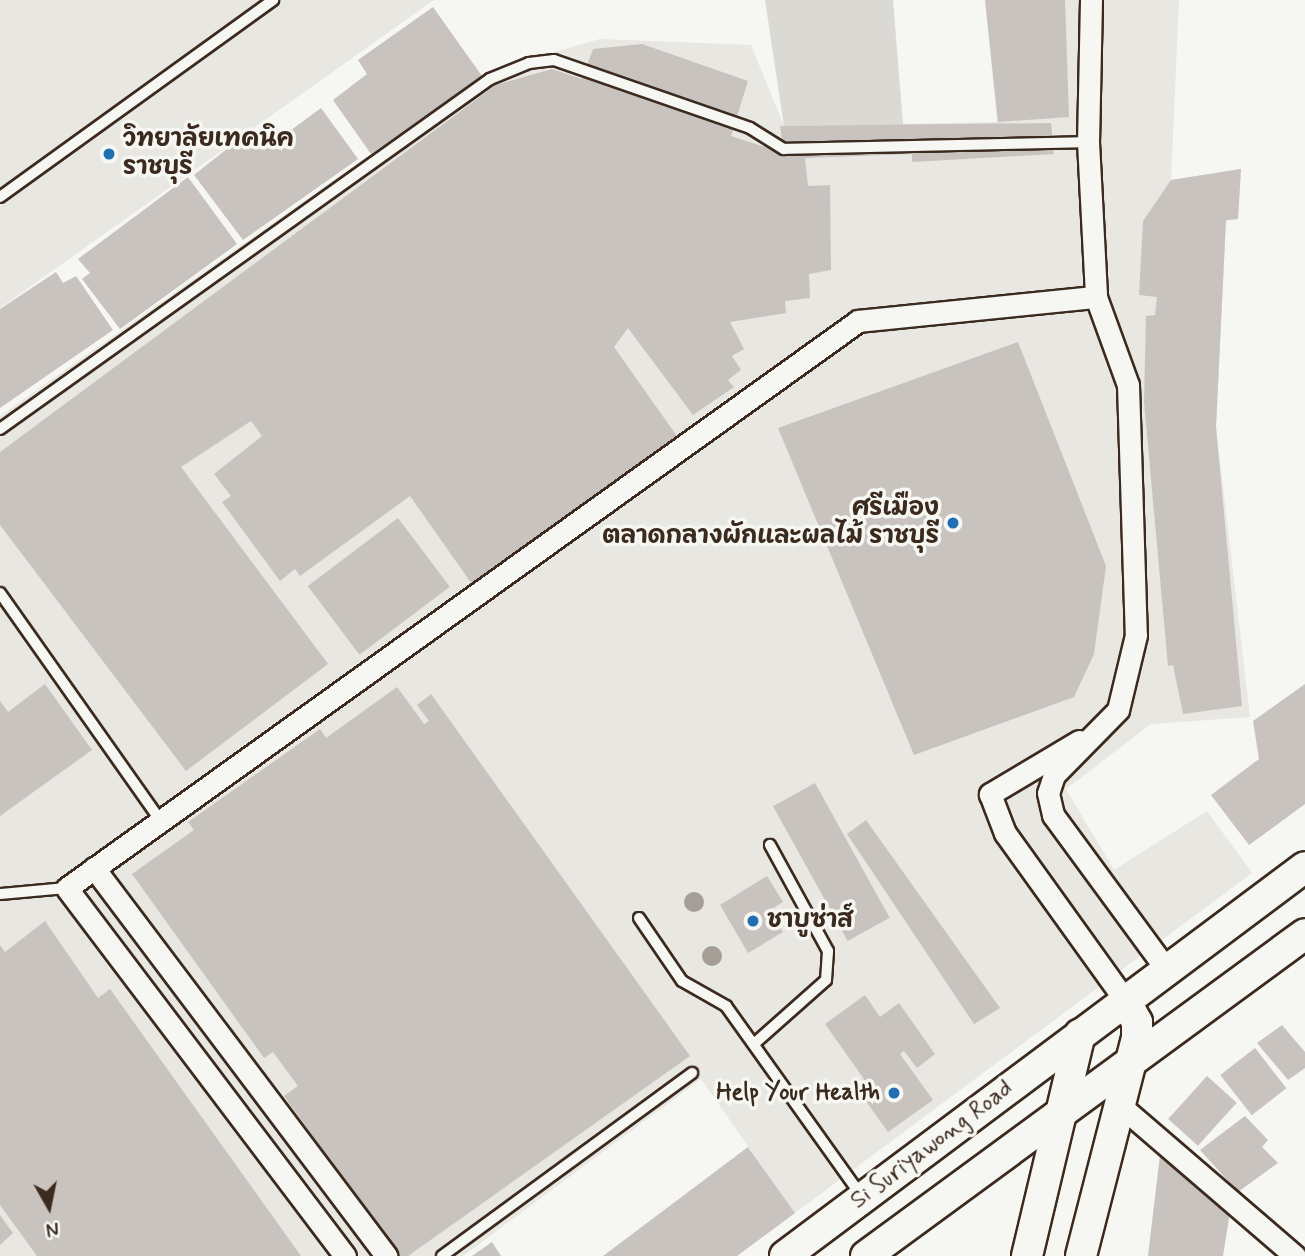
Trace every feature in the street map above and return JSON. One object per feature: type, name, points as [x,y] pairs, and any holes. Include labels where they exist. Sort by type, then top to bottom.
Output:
[{"type":"main road","name":"Si Suriyawong Road","points":[[785,1256],[1305,867]]},
{"type":"main road","name":"Si Suriyawong Road","points":[[866,1256],[1305,934]]},
{"type":"main road","points":[[1081,1256],[1123,1108],[1131,1063],[1137,1021],[1125,1000]]},
{"type":"main road","points":[[1027,1256],[1080,1034]]},
{"type":"street","points":[[1091,0],[1088,142],[1096,297],[1128,385],[1138,573],[1128,683],[1118,709],[1054,775],[1048,793],[1053,815],[1167,970]]},
{"type":"street","points":[[345,1256],[67,888],[858,321],[1096,297]]},
{"type":"street","points":[[1088,740],[1071,743],[990,794],[1005,832],[1125,1000]]},
{"type":"street","points":[[94,868],[386,1256]]},
{"type":"street","points":[[229,1103],[256,1083]]},
{"type":"street","points":[[1123,1108],[1295,1256]]},
{"type":"lane","points":[[0,197],[273,0]]},
{"type":"lane","points":[[0,429],[490,79],[529,63],[554,60],[750,128],[784,149],[1088,142]]},
{"type":"lane","points":[[0,593],[161,821]]},
{"type":"lane","points":[[755,1043],[826,980],[828,951],[770,845]]},
{"type":"lane","points":[[0,894],[67,888]]},
{"type":"lane","points":[[639,918],[682,981],[726,1006],[863,1197]]},
{"type":"lane","points":[[442,1256],[692,1073]]},
{"type":"shaded area","name":"วิทยาลัยเทคนิค ราชบุรี","points":[[0,0],[434,0],[0,308]]},
{"type":"shaded area","points":[[765,0],[893,0],[903,125],[784,126]]},
{"type":"shaded area","points":[[985,0],[1179,0],[1171,180],[1241,169],[1238,219],[1226,221],[1216,427],[1250,717],[1151,724],[1066,789],[1114,870],[1207,811],[1252,873],[795,1213],[701,1079],[463,1256],[0,1256],[0,416],[488,71],[600,39],[751,45],[784,126],[997,122]]},
{"type":"building","points":[[985,0],[1065,0],[1069,117],[998,122]]},
{"type":"building","points":[[433,7],[482,76],[371,154],[333,100],[367,74],[358,60]]},
{"type":"building","points":[[642,44],[748,81],[731,136],[768,148],[783,147],[780,126],[1051,123],[1054,154],[912,162],[912,154],[805,158],[808,186],[830,185],[831,270],[809,274],[810,298],[785,301],[786,313],[730,322],[744,349],[732,356],[741,370],[728,380],[734,387],[693,415],[628,328],[614,347],[679,439],[474,587],[410,496],[300,576],[295,569],[280,581],[222,502],[231,496],[214,474],[262,436],[251,421],[181,467],[328,664],[186,771],[0,525],[0,452],[496,85],[552,69],[582,79],[593,49]]},
{"type":"building","points":[[321,108],[358,159],[243,240],[194,175],[252,129],[262,140],[277,128],[283,136]]},
{"type":"building","points":[[1241,169],[1238,219],[1226,220],[1216,427],[1242,706],[1183,714],[1173,665],[1168,666],[1144,402],[1146,316],[1155,315],[1157,297],[1139,295],[1143,221],[1171,180]]},
{"type":"building","points":[[188,177],[237,244],[120,329],[82,279],[90,273],[78,259]]},
{"type":"building","points":[[56,272],[63,283],[76,276],[113,330],[0,408],[0,309]]},
{"type":"building","name":"ศรีเมือง ตลาดกลางผักและผลไม้ ราชบุรี","points":[[1018,342],[1106,566],[1094,654],[1074,697],[914,755],[778,428]]},
{"type":"building","points":[[398,518],[450,587],[360,655],[308,586]]},
{"type":"building","points":[[45,684],[92,750],[0,816],[0,701],[8,712]]},
{"type":"building","points":[[1305,684],[1305,804],[1249,845],[1211,795],[1259,759],[1253,721]]},
{"type":"building","points":[[397,687],[424,724],[429,721],[417,705],[431,694],[690,1056],[408,1256],[399,1256],[284,1096],[298,1086],[273,1052],[264,1058],[132,874],[194,830],[188,822],[320,729],[326,738]]},
{"type":"building","points":[[815,783],[890,918],[848,941],[773,806]]},
{"type":"building","points":[[866,820],[1000,1008],[974,1024],[847,834]]},
{"type":"building","name":"ชาบูซ่าส์","points":[[767,876],[783,902],[770,910],[783,932],[748,953],[720,905]]},
{"type":"building","points":[[45,921],[98,998],[110,989],[301,1256],[37,1256],[0,1205],[0,945],[5,952]]},
{"type":"building","points":[[865,995],[880,1017],[899,1003],[935,1054],[917,1068],[904,1051],[900,1054],[933,1100],[888,1132],[855,1086],[864,1079],[825,1024]]},
{"type":"building","points":[[1282,1025],[1305,1052],[1305,1068],[1288,1080],[1257,1043]]},
{"type":"building","points":[[1255,1048],[1286,1088],[1252,1115],[1220,1075]]},
{"type":"building","points":[[1207,1076],[1237,1103],[1198,1146],[1168,1119]]},
{"type":"building","points":[[1245,1116],[1268,1140],[1262,1147],[1278,1163],[1238,1192],[1200,1150]]},
{"type":"building","points":[[748,1147],[795,1213],[737,1256],[603,1256]]},
{"type":"building","points":[[1160,1155],[1231,1206],[1223,1256],[1148,1256]]},
{"type":"building","points":[[0,1215],[13,1233],[0,1245]]},
{"type":"building","points":[[492,1242],[501,1256],[472,1256]]},
{"type":"place","name":"วิทยาลัยเทคนิค ราชบุรี","points":[[109,154]]},
{"type":"place","name":"ศรีเมือง ตลาดกลางผักและผลไม้ ราชบุรี","points":[[953,523]]},
{"type":"place","name":"ชาบูซ่าส์","points":[[753,921]]},
{"type":"place","name":"Help Your Health","points":[[894,1093]]}]
